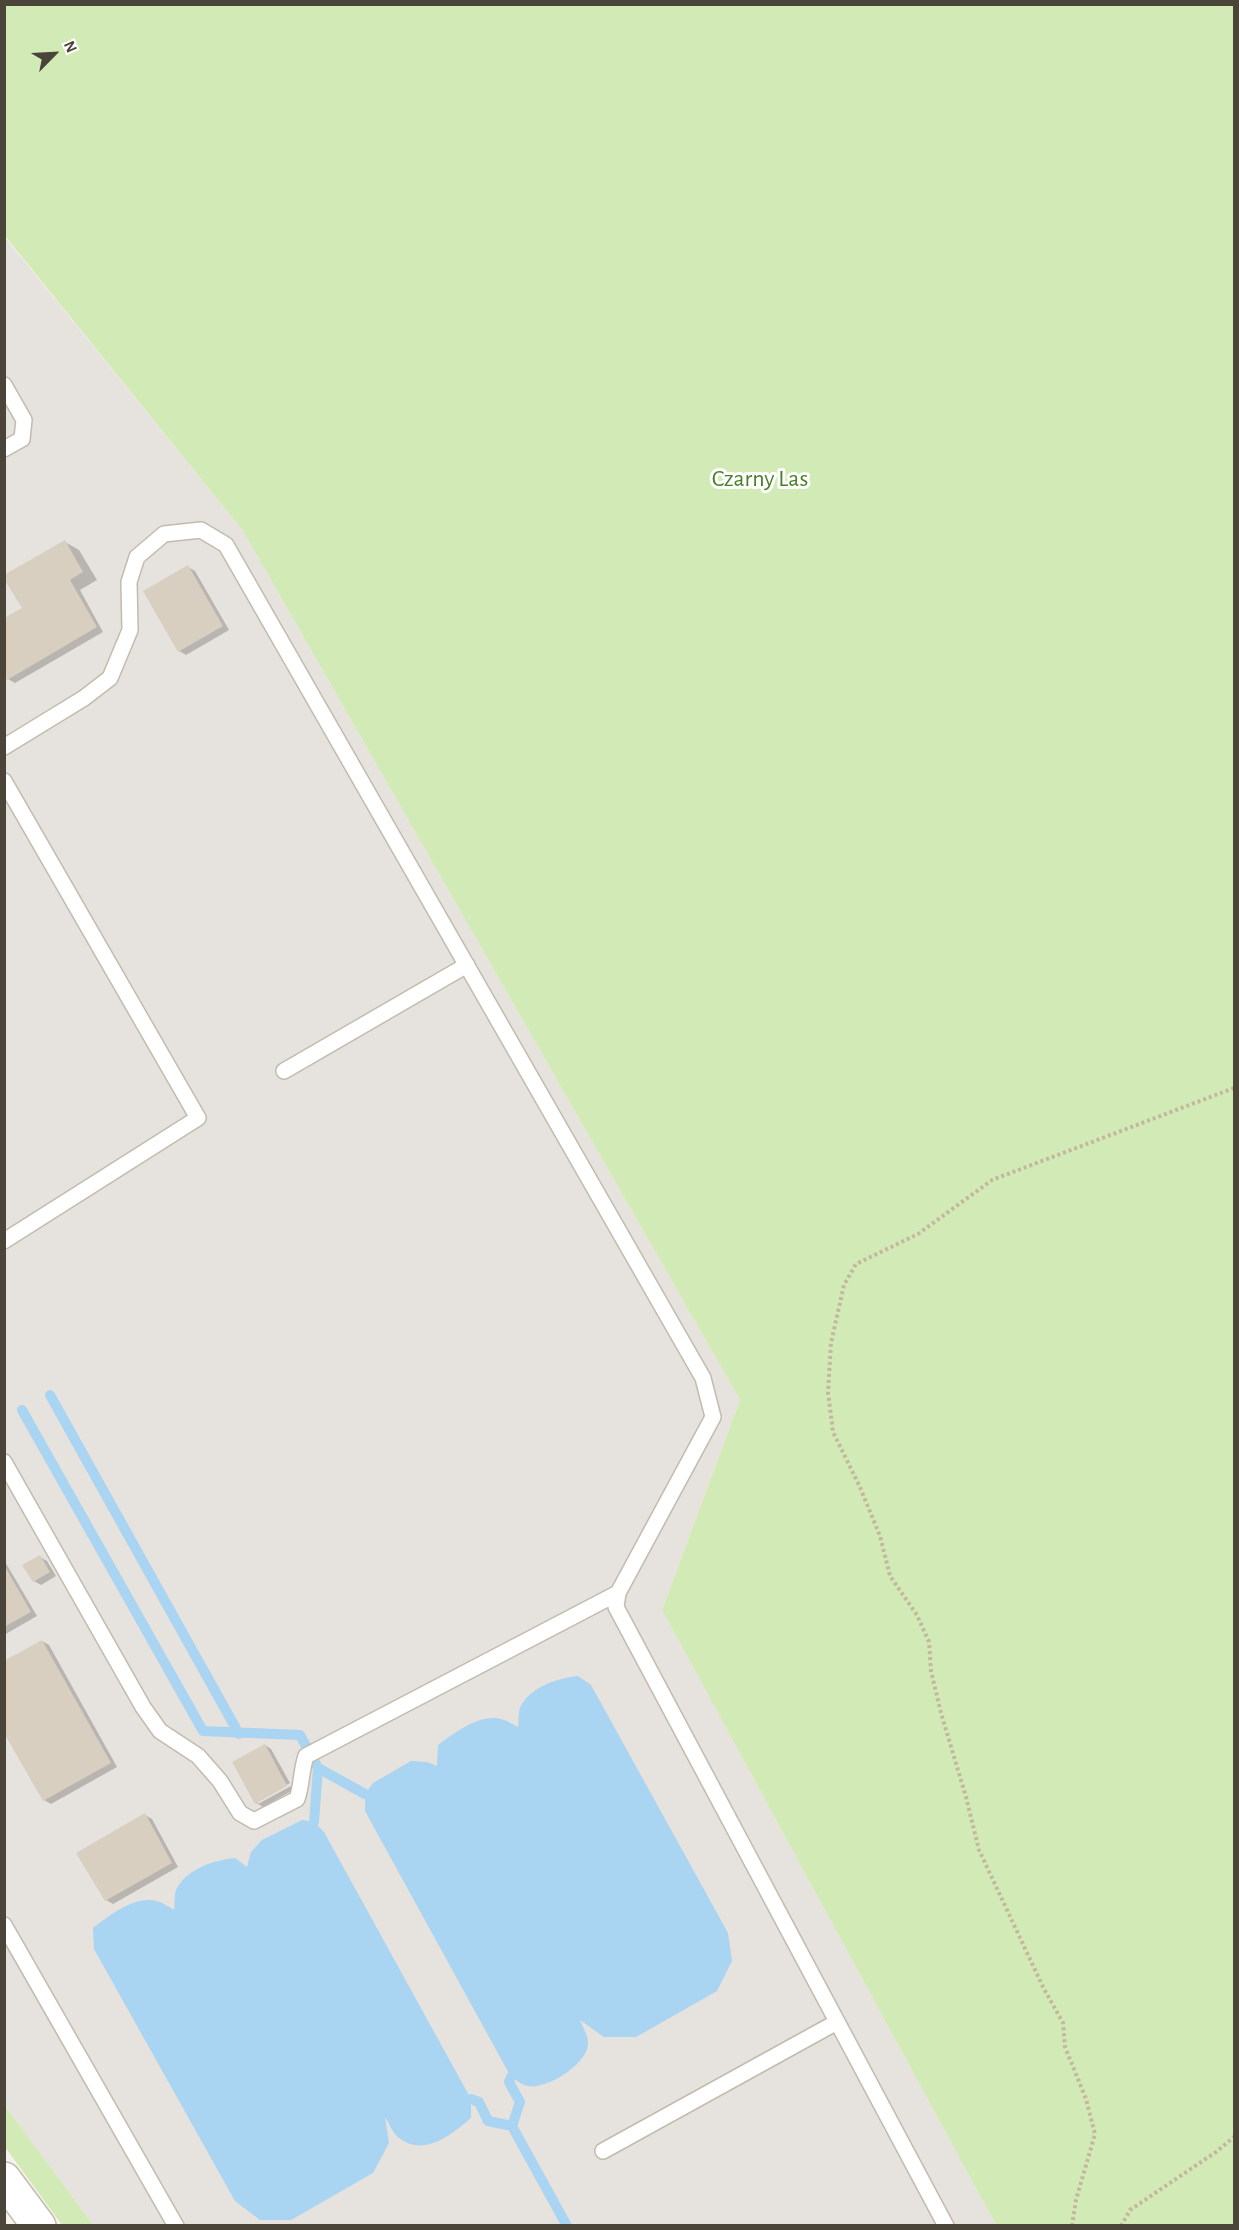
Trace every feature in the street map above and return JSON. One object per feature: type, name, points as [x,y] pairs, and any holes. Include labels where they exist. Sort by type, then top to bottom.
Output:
[{"type":"street","points":[[4,2179],[39,2226]]},
{"type":"lane","points":[[4,385],[24,420],[22,439],[4,449]]},
{"type":"lane","points":[[4,747],[84,698],[110,678],[130,630],[129,582],[137,557],[164,534],[201,530],[226,544],[703,1378],[713,1417],[618,1593],[616,1607],[946,2226]]},
{"type":"lane","points":[[4,781],[198,1118],[4,1241]]},
{"type":"lane","points":[[284,1071],[467,965]]},
{"type":"lane","points":[[4,1462],[143,1707],[160,1731],[198,1756],[220,1781],[240,1813],[254,1821],[297,1799],[302,1785],[303,1765],[310,1753],[618,1593]]},
{"type":"lane","points":[[4,1925],[176,2226]]},
{"type":"lane","points":[[603,2151],[837,2022]]},
{"type":"path","points":[[1072,2226],[1076,2200],[1095,2134],[1086,2099],[1065,2047],[1063,2023],[1043,1987],[979,1850],[941,1713],[931,1671],[929,1642],[917,1615],[891,1576],[876,1526],[833,1432],[828,1392],[831,1342],[844,1285],[856,1264],[918,1234],[992,1180],[1234,1088]]},
{"type":"path","points":[[1121,2226],[1130,2210],[1216,2152],[1234,2137]]},
{"type":"shaded area","points":[[4,236],[243,531],[740,1400],[662,1610],[996,2225],[93,2225],[5,2106]]},
{"type":"green space","name":"Czarny Las","points":[[4,5],[1234,5],[1234,2225],[996,2225],[662,1610],[740,1400],[243,531],[5,236]]},
{"type":"green space","points":[[4,2106],[93,2225],[62,2225],[5,2147]]},
{"type":"water","points":[[578,1676],[591,1685],[728,1933],[732,1961],[717,1991],[636,2037],[604,2037],[580,2020],[588,2042],[582,2059],[555,2080],[528,2086],[511,2077],[365,1811],[365,1794],[373,1783],[411,1761],[427,1762],[437,1766],[438,1745],[476,1721],[493,1718],[518,1727],[520,1708],[530,1694],[553,1681]]},
{"type":"water","points":[[302,1820],[314,1822],[324,1832],[471,2099],[471,2118],[436,2142],[417,2145],[407,2143],[398,2137],[385,2117],[389,2143],[373,2173],[291,2220],[260,2220],[235,2201],[94,1949],[93,1928],[123,1907],[140,1901],[157,1901],[174,1910],[176,1890],[186,1876],[210,1863],[235,1858],[247,1867],[251,1852],[262,1840]]},
{"type":"building","points":[[65,540],[83,572],[70,580],[97,627],[7,680],[4,676],[4,618],[22,608],[4,579],[4,575]]},
{"type":"building","points":[[188,565],[223,626],[178,652],[143,591]]},
{"type":"building","points":[[40,1555],[50,1572],[33,1582],[22,1565]]},
{"type":"building","points":[[4,1565],[31,1612],[4,1627]]},
{"type":"building","points":[[42,1640],[111,1763],[43,1801],[4,1733],[4,1661]]},
{"type":"building","points":[[265,1744],[287,1786],[255,1804],[232,1762]]},
{"type":"building","points":[[145,1813],[172,1863],[105,1901],[76,1853]]},
{"type":"waterway","points":[[50,1395],[239,1734]]},
{"type":"waterway","points":[[22,1410],[203,1731],[300,1735],[318,1768],[365,1794]]},
{"type":"waterway","points":[[314,1822],[318,1768]]},
{"type":"waterway","points":[[511,2077],[509,2082],[520,2102],[512,2126],[567,2226]]},
{"type":"waterway","points":[[471,2099],[479,2102],[488,2121],[512,2126]]}]
